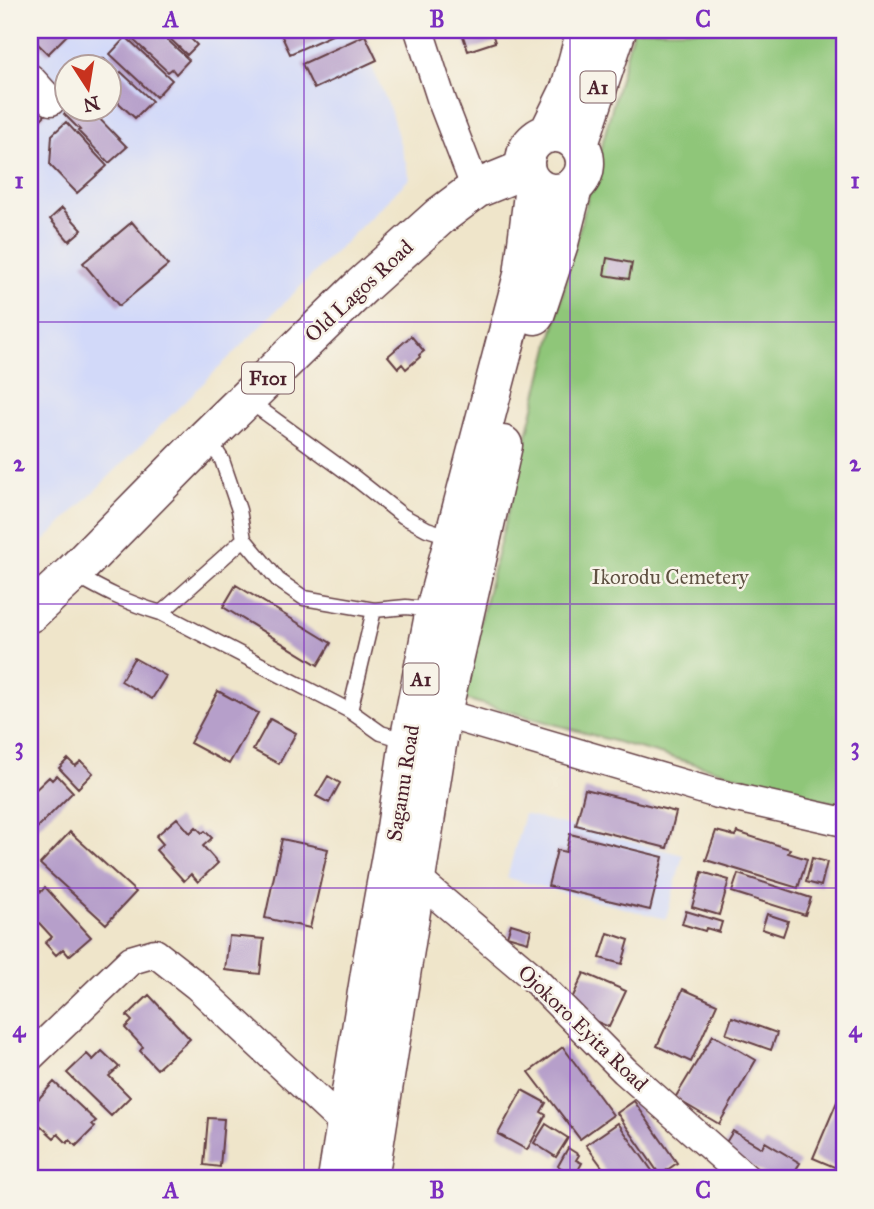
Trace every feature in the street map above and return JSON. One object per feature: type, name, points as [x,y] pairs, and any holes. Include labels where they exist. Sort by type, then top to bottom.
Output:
[{"type":"main road","name":"A1","points":[[564,139],[570,89],[586,30]]},
{"type":"main road","name":"A1","points":[[564,139],[617,30]]},
{"type":"main road","name":"A1","points":[[530,177],[524,158],[535,140],[564,139],[586,162],[580,181],[573,188]]},
{"type":"main road","name":"Old Lagos Road","points":[[30,612],[73,573],[362,286],[440,216],[476,189],[530,177]]},
{"type":"main road","points":[[530,177],[544,191],[564,192],[573,188]]},
{"type":"main road","name":"Sagamu Road","points":[[337,1179],[409,742],[435,610],[523,275],[530,177]]},
{"type":"main road","name":"Sagamu Road","points":[[369,1179],[442,713],[514,390],[573,188]]},
{"type":"street","points":[[419,30],[442,101],[476,189]]},
{"type":"street","points":[[30,79],[51,101]]},
{"type":"street","points":[[442,713],[714,793],[844,822]]},
{"type":"street","name":"Ojokoro Eyita Road","points":[[417,879],[528,973],[625,1071],[747,1179]]},
{"type":"street","points":[[30,1057],[131,960],[155,953],[197,986],[345,1125]]},
{"type":"lane","points":[[246,399],[403,516],[428,529],[453,537]]},
{"type":"lane","points":[[207,437],[222,460],[239,510],[244,539],[278,580],[304,598],[374,610],[406,607],[435,610]]},
{"type":"lane","points":[[161,613],[244,539]]},
{"type":"lane","points":[[73,573],[109,594],[161,613],[350,711],[381,733],[409,742]]},
{"type":"lane","points":[[350,711],[374,610]]},
{"type":"shaded area","points":[[30,30],[356,30],[389,106],[410,178],[30,555]]},
{"type":"shaded area","points":[[524,814],[683,855],[666,919],[507,878]]},
{"type":"green space","name":"Ikorodu Cemetery","points":[[633,30],[844,30],[844,806],[461,698],[572,256]]},
{"type":"building","points":[[30,30],[72,30],[48,54],[30,36]]},
{"type":"building","points":[[133,30],[157,30],[189,60],[176,74],[172,69],[168,72],[128,35]]},
{"type":"building","points":[[161,30],[200,30],[191,39],[197,45],[187,55]]},
{"type":"building","points":[[279,30],[343,30],[290,54]]},
{"type":"building","points":[[461,30],[491,30],[495,42],[468,51]]},
{"type":"building","points":[[365,35],[377,60],[314,89],[302,64]]},
{"type":"building","points":[[126,37],[172,80],[156,97],[122,65],[122,52],[112,52]]},
{"type":"building","points":[[122,73],[152,101],[135,118],[122,106]]},
{"type":"building","points":[[30,96],[47,113],[30,130]]},
{"type":"building","points":[[66,122],[107,166],[77,193],[50,165],[52,135]]},
{"type":"building","points":[[72,122],[103,122],[127,147],[109,163],[78,131],[80,130]]},
{"type":"building","points":[[30,143],[37,149],[30,167]]},
{"type":"building","points":[[62,208],[82,230],[69,241],[50,219]]},
{"type":"building","points":[[132,222],[168,265],[119,306],[83,263]]},
{"type":"building","points":[[607,258],[632,263],[629,279],[604,275]]},
{"type":"building","points":[[411,336],[424,351],[406,369],[402,364],[398,368],[388,356]]},
{"type":"building","points":[[236,585],[331,643],[318,665],[223,607]]},
{"type":"building","points":[[134,658],[166,676],[152,699],[121,681]]},
{"type":"building","points":[[218,691],[258,713],[229,764],[190,743]]},
{"type":"building","points":[[270,719],[296,733],[279,764],[253,750]]},
{"type":"building","points":[[68,759],[75,766],[81,761],[93,773],[78,788],[59,768]]},
{"type":"building","points":[[57,775],[73,792],[30,835],[30,795],[49,777],[52,780]]},
{"type":"building","points":[[328,776],[340,783],[329,803],[316,796]]},
{"type":"building","points":[[585,789],[676,812],[667,848],[576,825]]},
{"type":"building","points":[[177,818],[190,833],[196,827],[212,838],[203,846],[218,863],[198,882],[191,874],[184,881],[156,850],[163,844],[156,836]]},
{"type":"building","points":[[716,831],[735,836],[737,832],[790,849],[788,853],[807,859],[798,888],[706,860]]},
{"type":"building","points":[[70,832],[136,892],[106,924],[40,864]]},
{"type":"building","points":[[570,834],[663,857],[650,910],[548,886],[557,850],[566,852]]},
{"type":"building","points":[[282,839],[328,849],[310,928],[265,918]]},
{"type":"building","points":[[812,858],[827,862],[821,886],[806,882]]},
{"type":"building","points":[[702,872],[729,880],[719,915],[692,907]]},
{"type":"building","points":[[738,874],[811,898],[805,915],[732,892]]},
{"type":"building","points":[[36,887],[41,892],[45,887],[91,937],[69,956],[63,949],[56,955],[45,943],[52,937],[30,913],[30,892]]},
{"type":"building","points":[[686,911],[722,922],[719,932],[682,924]]},
{"type":"building","points":[[767,914],[788,921],[783,936],[762,929]]},
{"type":"building","points":[[511,924],[531,930],[528,942],[507,936]]},
{"type":"building","points":[[608,933],[629,940],[622,964],[600,958]]},
{"type":"building","points":[[229,936],[264,939],[260,974],[225,970]]},
{"type":"building","points":[[584,973],[626,991],[609,1027],[567,1009]]},
{"type":"building","points":[[683,989],[717,1004],[691,1062],[657,1046]]},
{"type":"building","points":[[149,995],[190,1039],[157,1069],[140,1051],[143,1047],[125,1028],[132,1021],[127,1016]]},
{"type":"building","points":[[732,1017],[777,1033],[771,1050],[726,1034]]},
{"type":"building","points":[[713,1035],[756,1060],[719,1124],[675,1098]]},
{"type":"building","points":[[563,1047],[613,1115],[580,1139],[529,1072]]},
{"type":"building","points":[[102,1051],[119,1067],[109,1076],[130,1097],[111,1116],[67,1073],[87,1054],[93,1060]]},
{"type":"building","points":[[54,1082],[96,1121],[92,1124],[95,1127],[76,1146],[70,1140],[67,1143],[58,1134],[54,1138],[30,1116],[30,1108]]},
{"type":"building","points":[[522,1090],[546,1103],[541,1112],[546,1115],[527,1150],[498,1134]]},
{"type":"building","points":[[842,1090],[844,1156],[839,1169],[813,1158]]},
{"type":"building","points":[[634,1101],[677,1163],[660,1175],[617,1113]]},
{"type":"building","points":[[208,1118],[224,1119],[220,1167],[204,1165]]},
{"type":"building","points":[[618,1123],[658,1179],[611,1179],[586,1145]]},
{"type":"building","points":[[546,1124],[568,1138],[556,1157],[534,1143]]},
{"type":"building","points":[[733,1131],[762,1148],[765,1142],[800,1163],[790,1179],[773,1179],[722,1149]]},
{"type":"building","points":[[568,1148],[579,1155],[576,1160],[582,1163],[575,1176],[558,1166]]}]
